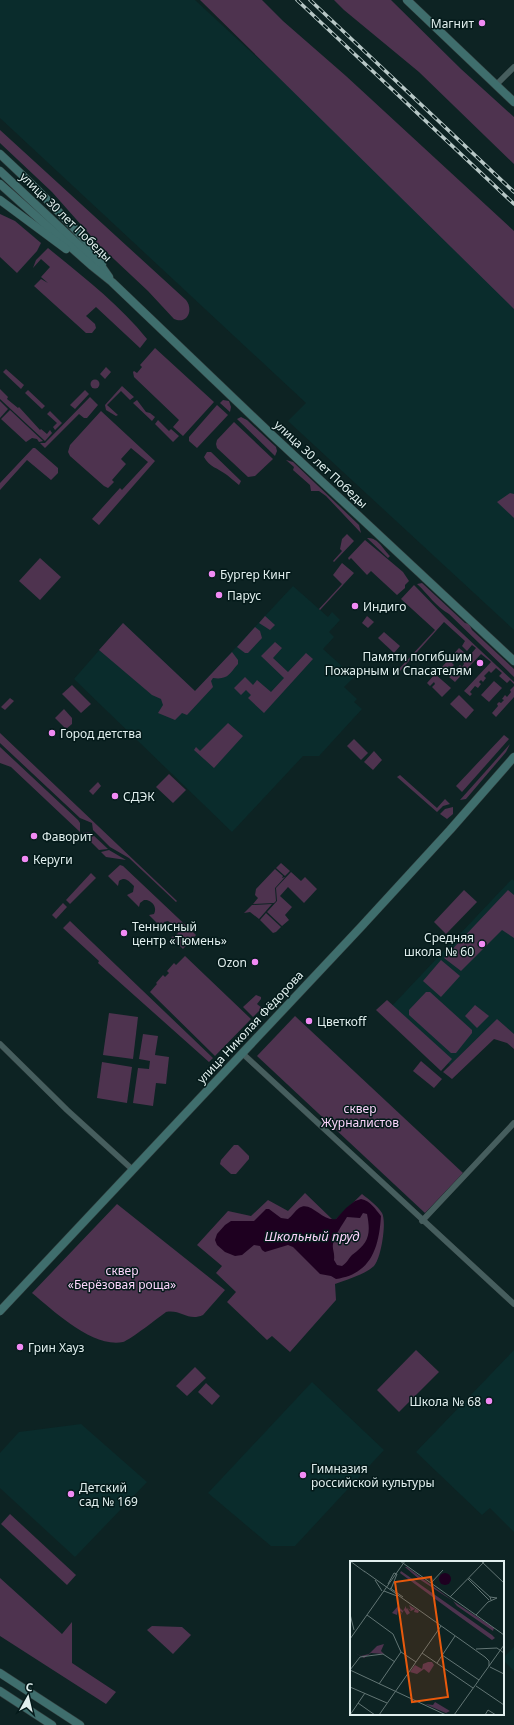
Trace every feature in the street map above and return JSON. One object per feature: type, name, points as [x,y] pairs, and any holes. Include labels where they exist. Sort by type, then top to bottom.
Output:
[{"type":"street","points":[[407,0],[514,102]]},
{"type":"street","points":[[496,85],[514,67]]},
{"type":"street","points":[[0,154],[45,196],[87,242],[97,254],[102,267]]},
{"type":"street","name":"улица 30 лет Победы","points":[[0,172],[102,267],[112,282]]},
{"type":"street","name":"улица 30 лет Победы","points":[[0,184],[112,282],[272,435],[514,661]]},
{"type":"street","points":[[0,200],[51,239],[92,266]]},
{"type":"street","name":"улица Николая Фёдорова","points":[[0,1311],[419,865],[514,757]]},
{"type":"street","points":[[0,1044],[67,1110],[133,1170]]},
{"type":"street","points":[[242,1053],[422,1221],[514,1304]]},
{"type":"street","points":[[422,1221],[514,1123]]},
{"type":"street","points":[[0,1673],[80,1725]]},
{"type":"street","points":[[0,1691],[52,1725]]},
{"type":"shaded area","points":[[0,0],[195,0],[514,295],[514,630],[288,421],[306,403],[0,118]]},
{"type":"shaded area","points":[[293,586],[328,617],[332,612],[340,620],[329,632],[334,637],[323,649],[354,677],[344,687],[357,699],[354,702],[362,709],[319,756],[303,756],[232,832],[74,679],[123,623],[195,691]]},
{"type":"shaded area","name":"Средняя школа № 60","points":[[512,879],[514,881],[514,1039],[497,1024],[454,1069],[390,1008]]},
{"type":"shaded area","name":"Школа № 68","points":[[514,1350],[514,1532],[490,1508],[482,1515],[416,1452]]},
{"type":"shaded area","points":[[312,1382],[384,1450],[295,1546],[271,1546],[208,1493]]},
{"type":"shaded area","name":"Детский сад № 169","points":[[81,1424],[147,1482],[75,1557],[0,1488],[0,1453],[19,1432]]},
{"type":"shaded area","points":[[514,1647],[514,1671],[504,1661],[504,1657]]},
{"type":"green space","points":[[200,0],[262,0],[283,21],[346,76],[514,231],[514,309]]},
{"type":"green space","points":[[334,0],[391,0],[461,69],[514,117],[514,164],[419,72]]},
{"type":"green space","points":[[0,130],[186,300],[189,312],[186,318],[182,320],[174,319],[148,291],[99,245],[52,192],[0,143]]},
{"type":"green space","points":[[0,214],[15,221],[41,243],[37,251],[17,273],[0,257]]},
{"type":"green space","points":[[48,248],[100,291],[136,326],[147,339],[140,348],[96,307],[86,316],[95,324],[96,328],[92,333],[86,333],[34,286],[41,279],[48,283],[41,277],[50,267],[41,259],[33,268],[36,260]]},
{"type":"green space","points":[[155,348],[214,402],[183,436],[173,427],[179,420],[134,377],[133,372],[134,371],[137,373],[142,367],[140,365]]},
{"type":"green space","points":[[106,367],[111,372],[105,379],[100,374]]},
{"type":"green space","points":[[6,369],[24,385],[21,389],[3,372]]},
{"type":"green space","points":[[93,380],[97,380],[99,384],[97,388],[93,388],[91,386],[91,382]]},
{"type":"green space","points":[[122,386],[134,397],[130,400],[121,391],[107,405],[118,415],[116,416],[106,410],[105,405]]},
{"type":"green space","points":[[0,389],[8,397],[7,399],[18,408],[19,407],[40,430],[41,429],[47,434],[50,430],[52,433],[45,441],[0,399]]},
{"type":"green space","points":[[28,390],[45,406],[42,409],[25,393]]},
{"type":"green space","points":[[85,390],[89,394],[75,409],[70,405]]},
{"type":"green space","points":[[90,397],[98,405],[87,418],[84,418],[79,414],[45,448],[40,443],[45,443]]},
{"type":"green space","points":[[137,400],[146,412],[155,417],[152,421],[133,403]]},
{"type":"green space","points":[[223,400],[229,401],[231,407],[230,412],[220,403]]},
{"type":"green space","points":[[0,401],[8,409],[0,418]]},
{"type":"green space","points":[[217,405],[228,415],[197,448],[189,441],[189,437]]},
{"type":"green space","points":[[10,410],[43,441],[39,442],[37,439],[32,438],[26,442],[1,419]]},
{"type":"green space","points":[[50,411],[62,423],[55,430],[53,427],[57,423],[47,414]]},
{"type":"green space","points":[[101,411],[155,461],[99,525],[92,519],[120,488],[122,490],[148,462],[131,448],[121,459],[126,464],[112,480],[114,482],[108,488],[70,456],[68,452],[70,445]]},
{"type":"green space","points":[[241,417],[247,420],[276,447],[277,451],[275,456],[237,419]]},
{"type":"green space","points":[[158,420],[169,431],[171,429],[179,436],[173,442],[155,424]]},
{"type":"green space","points":[[234,422],[273,459],[255,476],[248,477],[217,448],[217,440]]},
{"type":"green space","points":[[33,448],[35,448],[58,468],[58,473],[51,480],[27,460],[0,490],[0,483]]},
{"type":"green space","points":[[207,452],[211,452],[241,481],[239,485],[227,475],[208,463],[204,457]]},
{"type":"green space","points":[[286,460],[293,462],[359,525],[361,533],[326,496],[319,491],[311,491],[310,485],[293,470],[294,467]]},
{"type":"green space","points":[[510,493],[514,494],[514,518],[497,502]]},
{"type":"green space","points":[[347,534],[354,541],[334,562],[333,561],[342,551],[340,549],[342,539]]},
{"type":"green space","points":[[367,538],[377,541],[390,556],[388,558]]},
{"type":"green space","points":[[365,540],[403,572],[409,581],[405,585],[405,588],[397,595],[371,571],[367,575],[351,558],[349,560],[348,558]]},
{"type":"green space","points":[[40,558],[61,577],[40,600],[19,581]]},
{"type":"green space","points":[[342,563],[354,573],[320,610],[319,609],[342,584],[333,575]]},
{"type":"green space","points":[[422,583],[465,623],[469,624],[472,630],[514,669],[514,677],[449,614],[436,604],[417,584]]},
{"type":"green space","points":[[414,585],[446,618],[514,682],[514,684],[510,680],[507,683],[499,676],[502,673],[496,668],[491,673],[489,671],[484,676],[486,678],[483,682],[481,680],[479,682],[481,684],[478,688],[475,686],[470,692],[472,694],[470,696],[464,691],[491,662],[481,654],[455,682],[449,677],[451,675],[453,676],[459,670],[457,668],[460,665],[462,667],[464,664],[463,662],[466,659],[468,661],[476,648],[472,645],[467,651],[462,646],[465,641],[444,622],[400,671],[398,670],[435,630],[401,599]]},
{"type":"green space","points":[[265,616],[275,625],[270,630],[259,623]]},
{"type":"green space","points":[[367,616],[374,622],[368,628],[362,623]]},
{"type":"green space","points":[[123,623],[195,691],[232,652],[238,660],[238,664],[228,676],[213,678],[211,681],[213,687],[187,715],[182,713],[175,720],[158,713],[163,705],[161,699],[152,695],[99,650]]},
{"type":"green space","points":[[255,627],[260,631],[262,638],[248,653],[245,653],[237,647]]},
{"type":"green space","points":[[384,632],[400,646],[394,653],[378,638]]},
{"type":"green space","points":[[275,642],[282,648],[273,658],[288,672],[306,653],[313,659],[264,713],[248,698],[251,695],[246,690],[241,695],[234,688],[245,677],[253,685],[257,680],[271,692],[284,678],[261,656]]},
{"type":"green space","points":[[459,648],[465,653],[462,656],[460,655],[457,662],[455,660],[452,663],[454,665],[451,668],[449,666],[446,669],[448,671],[446,674],[440,669]]},
{"type":"green space","points":[[435,674],[451,688],[442,697],[432,687],[435,684],[434,682],[430,686],[427,683]]},
{"type":"green space","points":[[494,681],[502,688],[489,702],[481,695]]},
{"type":"green space","points":[[72,685],[91,704],[81,713],[62,694]]},
{"type":"green space","points":[[514,686],[514,697],[496,717],[492,713],[498,706],[497,704],[504,700],[502,699],[505,695],[507,697],[511,692],[510,690]]},
{"type":"green space","points":[[459,695],[474,710],[466,719],[450,704]]},
{"type":"green space","points":[[10,698],[14,701],[5,710],[1,707]]},
{"type":"green space","points":[[64,709],[72,718],[72,724],[66,729],[55,718]]},
{"type":"green space","points":[[228,723],[243,736],[214,768],[194,750],[196,747],[200,751]]},
{"type":"green space","points":[[0,733],[177,901],[176,902],[129,858],[110,847],[93,830],[92,823],[80,818],[0,743]]},
{"type":"green space","points":[[504,735],[509,739],[462,792],[456,786]]},
{"type":"green space","points":[[354,739],[368,753],[361,760],[347,746]]},
{"type":"green space","points":[[510,744],[506,752],[466,799],[460,800]]},
{"type":"green space","points":[[0,747],[78,820],[80,823],[80,832],[11,767],[0,763]]},
{"type":"green space","points":[[374,751],[382,760],[373,770],[364,762]]},
{"type":"green space","points":[[169,774],[186,790],[173,803],[156,787]]},
{"type":"green space","points":[[400,775],[437,808],[445,799],[450,804],[443,806],[437,812],[397,777]]},
{"type":"green space","points":[[98,782],[101,786],[93,795],[89,791]]},
{"type":"green space","points":[[453,807],[453,814],[447,819],[440,814],[445,809]]},
{"type":"green space","points":[[88,832],[108,849],[99,850],[82,833]]},
{"type":"green space","points":[[109,850],[126,860],[106,857],[101,852]]},
{"type":"green space","points":[[281,863],[290,871],[285,876],[276,868]]},
{"type":"green space","points":[[120,865],[123,866],[196,935],[183,949],[171,937],[178,933],[177,928],[168,921],[164,922],[162,928],[149,915],[154,914],[155,911],[151,902],[144,900],[140,903],[139,907],[127,895],[133,892],[134,886],[124,879],[119,881],[118,886],[108,876]]},
{"type":"green space","points":[[275,869],[283,876],[282,878],[285,877],[275,888],[276,901],[274,903],[253,904],[258,898],[255,895],[256,889]]},
{"type":"green space","points":[[291,872],[301,881],[305,877],[317,889],[304,903],[288,887],[280,896],[292,907],[285,915],[289,920],[282,926],[267,912],[277,901],[276,888]]},
{"type":"green space","points":[[91,873],[96,878],[70,904],[66,900]]},
{"type":"green space","points":[[464,890],[477,902],[446,934],[434,922]]},
{"type":"green space","points":[[508,890],[514,895],[514,938],[502,930],[461,971],[444,958]]},
{"type":"green space","points":[[63,903],[67,907],[56,919],[52,915]]},
{"type":"green space","points":[[272,904],[259,919],[250,912],[244,913],[252,905]]},
{"type":"green space","points":[[266,913],[281,927],[276,932],[273,933],[260,920]]},
{"type":"green space","points":[[70,921],[213,1058],[209,1062],[98,963],[99,961],[63,928]]},
{"type":"green space","points":[[185,956],[251,1019],[215,1056],[150,992],[163,975],[165,977],[169,973],[167,971],[174,963],[176,965]]},
{"type":"green space","points":[[441,960],[460,976],[441,997],[423,981]]},
{"type":"green space","points":[[426,992],[430,992],[472,1030],[472,1033],[456,1053],[451,1053],[409,1015],[409,1010]]},
{"type":"green space","points":[[256,995],[261,997],[257,1004],[262,1008],[253,1017],[243,1007]]},
{"type":"green space","points":[[387,1000],[452,1059],[441,1071],[376,1010]]},
{"type":"green space","points":[[475,1005],[489,1016],[477,1028],[465,1016]]},
{"type":"green space","points":[[109,1013],[138,1017],[133,1059],[103,1055]]},
{"type":"green space","name":"сквер Журналистов","points":[[295,1016],[463,1173],[425,1213],[257,1056]]},
{"type":"green space","points":[[497,1019],[514,1034],[514,1049],[507,1043],[494,1039],[452,1079],[443,1072]]},
{"type":"green space","points":[[143,1034],[158,1036],[155,1055],[169,1057],[166,1084],[156,1083],[153,1106],[133,1103],[138,1068],[149,1069],[150,1061],[139,1059]]},
{"type":"green space","points":[[421,1061],[442,1079],[434,1088],[413,1071]]},
{"type":"green space","points":[[102,1062],[132,1067],[127,1103],[97,1098]]},
{"type":"green space","points":[[234,1145],[238,1145],[249,1156],[249,1159],[236,1174],[231,1174],[220,1164],[221,1160]]},
{"type":"green space","points":[[305,1193],[334,1221],[362,1194],[382,1213],[384,1232],[379,1256],[374,1266],[361,1274],[335,1284],[336,1300],[290,1352],[272,1336],[267,1340],[227,1302],[236,1292],[216,1273],[222,1266],[197,1245],[228,1211],[251,1216],[268,1200],[288,1211]]},
{"type":"green space","name":"сквер «Берёзовая роща»","points":[[117,1204],[225,1290],[203,1315],[193,1317],[176,1312],[166,1312],[127,1340],[123,1342],[111,1342],[86,1334],[62,1318],[32,1293]]},
{"type":"green space","points":[[416,1350],[439,1372],[399,1412],[377,1390]]},
{"type":"green space","points":[[195,1367],[206,1378],[187,1396],[176,1386]]},
{"type":"green space","points":[[206,1383],[220,1396],[212,1405],[198,1392]]},
{"type":"green space","points":[[10,1514],[76,1575],[67,1585],[1,1524]]},
{"type":"green space","points":[[0,1578],[62,1634],[72,1622],[72,1663],[116,1692],[106,1704],[0,1636]]},
{"type":"green space","points":[[152,1626],[182,1627],[191,1635],[173,1654],[147,1630]]},
{"type":"water","name":"Школьный пруд","points":[[361,1199],[368,1202],[372,1206],[381,1216],[380,1228],[375,1249],[371,1258],[358,1272],[348,1276],[336,1279],[331,1276],[320,1274],[293,1247],[288,1245],[265,1252],[260,1246],[254,1245],[242,1255],[235,1256],[225,1252],[217,1245],[215,1240],[217,1234],[231,1221],[254,1221],[266,1209],[269,1209],[281,1218],[288,1219],[303,1206],[331,1219],[336,1219],[355,1201]],"holes":[[[363,1213],[367,1214],[369,1227],[365,1242],[344,1265],[337,1265],[334,1260],[333,1246],[335,1237],[339,1230],[347,1217],[360,1218]]]},
{"type":"railway","points":[[297,0],[514,204]]},
{"type":"railway","points":[[310,0],[514,192]]},
{"type":"place","name":"Магнит","points":[[482,23]]},
{"type":"place","name":"Бургер Кинг","points":[[212,574]]},
{"type":"place","name":"Парус","points":[[219,595]]},
{"type":"place","name":"Индиго","points":[[355,606]]},
{"type":"place","name":"Памяти погибшим Пожарным и Спасателям","points":[[480,663]]},
{"type":"place","name":"Город детства","points":[[52,733]]},
{"type":"place","name":"СДЭК","points":[[115,796]]},
{"type":"place","name":"Фаворит","points":[[34,836]]},
{"type":"place","name":"Керуги","points":[[25,859]]},
{"type":"place","name":"Теннисный центр «Тюмень»","points":[[124,933]]},
{"type":"place","name":"Средняя школа № 60","points":[[482,944]]},
{"type":"place","name":"Ozon","points":[[255,962]]},
{"type":"place","name":"Цветкоff","points":[[309,1021]]},
{"type":"place","name":"Грин Хауз","points":[[20,1347]]},
{"type":"place","name":"Школа № 68","points":[[489,1401]]},
{"type":"place","name":"Гимназия российской культуры","points":[[303,1475]]},
{"type":"place","name":"Детский сад № 169","points":[[71,1494]]}]
